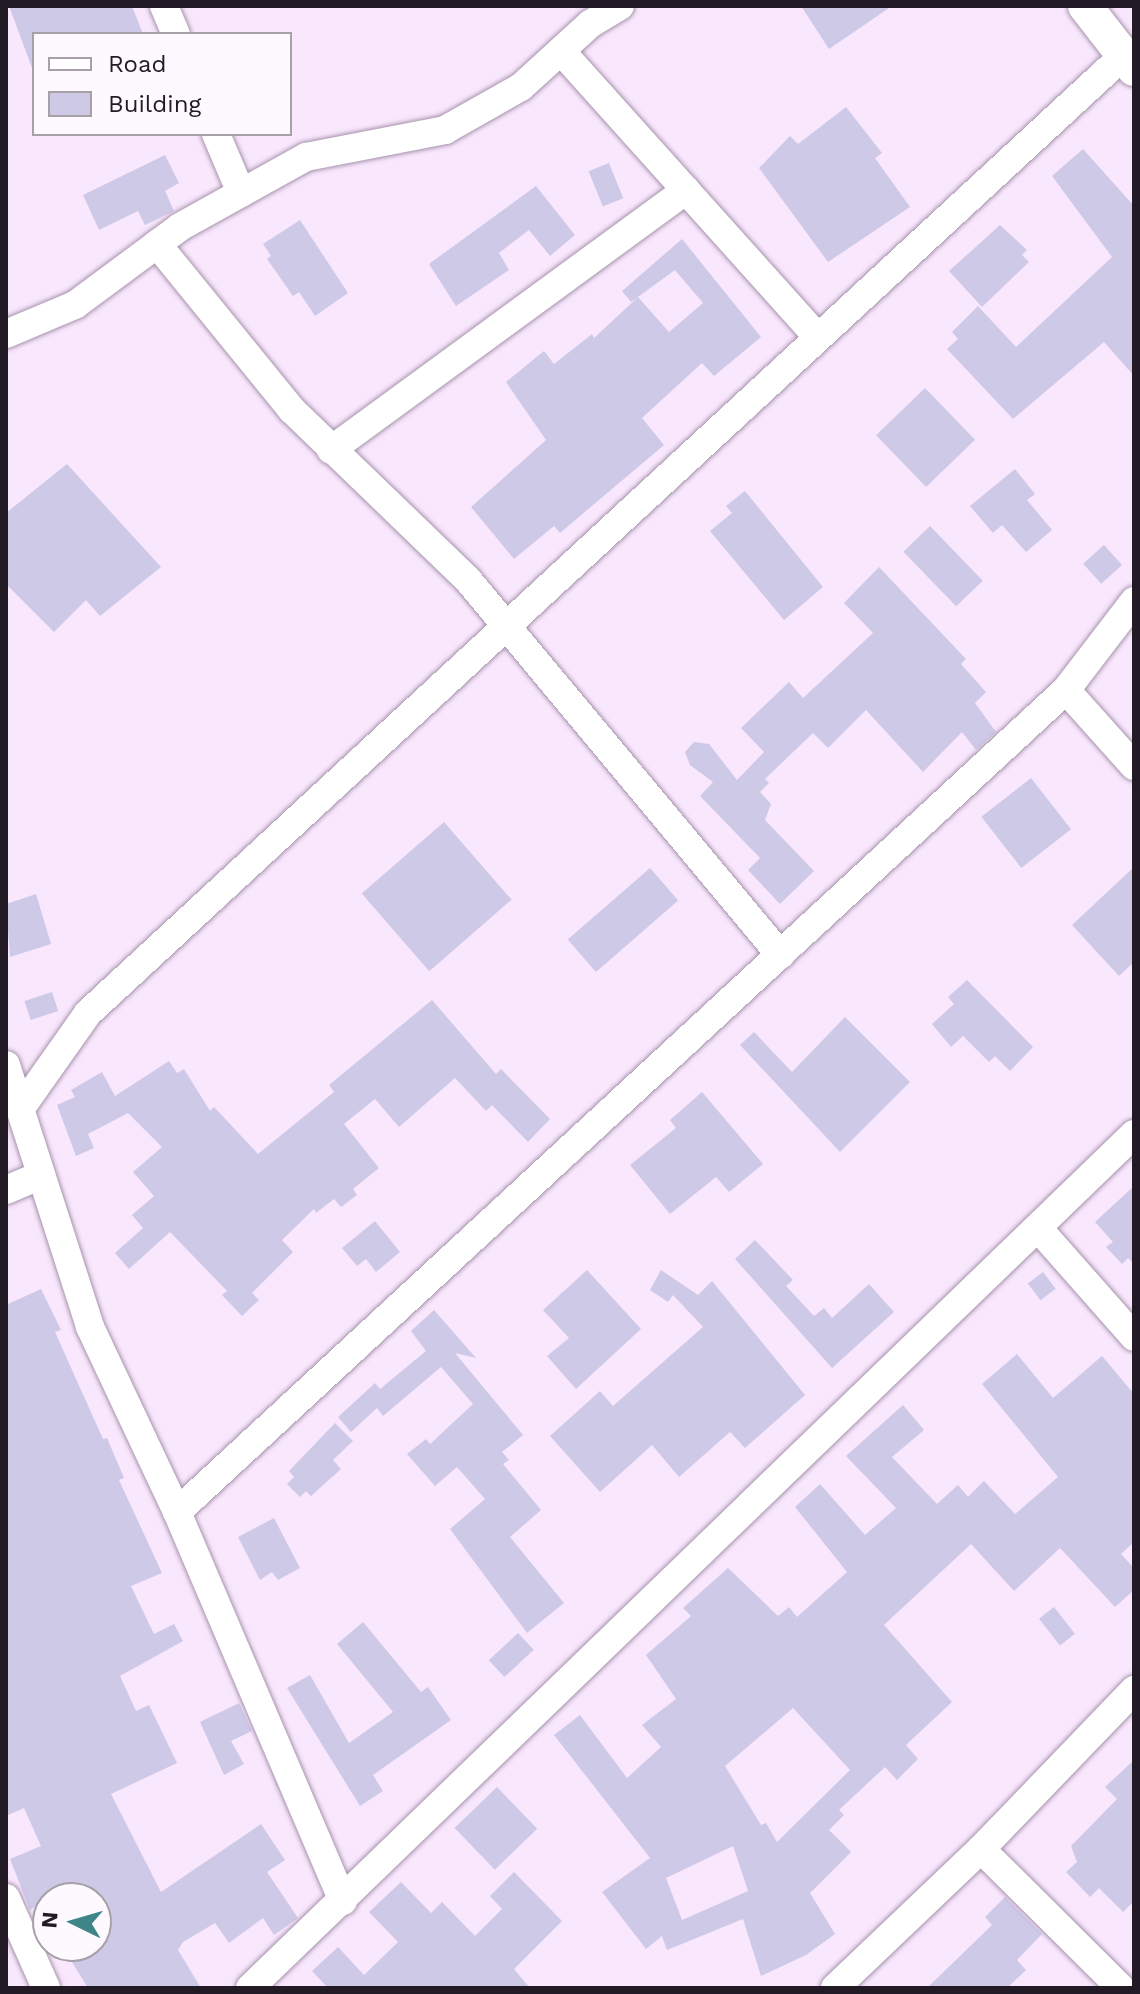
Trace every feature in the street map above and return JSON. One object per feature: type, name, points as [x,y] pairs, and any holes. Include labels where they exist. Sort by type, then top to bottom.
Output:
[{"type":"street","points":[[164,6],[175,32]]},
{"type":"street","points":[[6,334],[75,305],[157,244],[306,157],[445,130],[521,87],[561,51],[620,6]]},
{"type":"street","points":[[21,1108],[88,1013],[817,336],[1129,63],[1085,6]]},
{"type":"street","points":[[561,51],[817,336]]},
{"type":"street","points":[[217,136],[241,193]]},
{"type":"street","points":[[331,450],[686,190]]},
{"type":"street","points":[[157,244],[292,410],[468,580],[780,955]]},
{"type":"street","points":[[177,1512],[1066,690],[1134,601]]},
{"type":"street","points":[[1066,690],[1134,766]]},
{"type":"street","points":[[6,1065],[90,1327],[177,1512],[343,1901]]},
{"type":"street","points":[[250,1988],[1134,1134]]},
{"type":"street","points":[[6,1190],[41,1175]]},
{"type":"street","points":[[1038,1228],[1134,1337]]},
{"type":"street","points":[[835,1988],[981,1849],[1134,1690]]},
{"type":"street","points":[[981,1849],[1121,1988]]},
{"type":"street","points":[[6,1898],[46,1988]]},
{"type":"building","points":[[9,6],[132,6],[142,32],[32,32],[32,68]]},
{"type":"building","points":[[801,6],[892,6],[829,49]]},
{"type":"building","points":[[846,107],[882,153],[875,158],[910,207],[828,262],[759,168],[790,136],[798,144]]},
{"type":"building","points":[[1083,149],[1134,206],[1134,376],[1104,342],[1013,419],[947,349],[958,339],[952,332],[978,306],[1016,347],[1112,257],[1052,176]]},
{"type":"building","points":[[165,155],[179,183],[165,191],[174,211],[145,225],[138,211],[99,230],[83,195]]},
{"type":"building","points":[[609,163],[623,198],[603,206],[589,171]]},
{"type":"building","points":[[536,186],[575,235],[550,256],[529,230],[499,253],[509,270],[456,306],[429,264]]},
{"type":"building","points":[[300,220],[348,293],[315,316],[299,292],[293,296],[267,259],[271,256],[263,244]]},
{"type":"building","points":[[1000,225],[1027,250],[1022,255],[1029,262],[982,307],[949,271]]},
{"type":"building","points":[[682,239],[761,337],[714,376],[702,363],[642,418],[664,445],[560,533],[554,526],[514,559],[471,507],[546,440],[506,382],[544,351],[554,364],[592,334],[594,338],[638,297],[669,332],[703,303],[675,270],[631,302],[622,291]]},
{"type":"building","points":[[925,388],[975,440],[926,487],[876,435]]},
{"type":"building","points":[[67,464],[161,567],[100,616],[86,600],[54,632],[6,584],[6,513]]},
{"type":"building","points":[[1015,469],[1035,494],[1027,500],[1052,530],[1026,552],[1002,525],[993,533],[970,506]]},
{"type":"building","points":[[745,491],[823,587],[784,620],[710,531],[732,513],[726,506]]},
{"type":"building","points":[[930,526],[983,581],[956,606],[903,552]]},
{"type":"building","points":[[1104,545],[1122,565],[1101,584],[1083,564]]},
{"type":"building","points":[[879,567],[966,659],[961,664],[986,692],[975,703],[996,732],[976,750],[962,732],[923,772],[866,710],[828,748],[813,733],[765,779],[769,783],[760,792],[771,804],[765,820],[814,871],[780,904],[748,870],[760,858],[700,796],[713,782],[690,765],[685,752],[694,742],[709,744],[737,780],[764,752],[741,728],[789,682],[803,698],[873,633],[844,603]]},
{"type":"building","points":[[1031,778],[1071,829],[1021,868],[981,817]]},
{"type":"building","points":[[444,822],[512,900],[429,971],[362,894]]},
{"type":"building","points":[[1134,867],[1134,962],[1119,976],[1072,925]]},
{"type":"building","points":[[650,868],[678,900],[596,972],[568,940]]},
{"type":"building","points":[[36,894],[51,944],[10,957],[6,904]]},
{"type":"building","points":[[967,980],[1033,1047],[1010,1071],[995,1056],[989,1062],[963,1036],[951,1047],[932,1024],[954,1004],[948,997]]},
{"type":"building","points":[[52,992],[58,1011],[31,1020],[24,1001]]},
{"type":"building","points":[[432,1000],[496,1074],[501,1069],[550,1119],[528,1142],[492,1105],[486,1111],[455,1078],[399,1127],[375,1099],[344,1124],[379,1168],[353,1189],[357,1195],[341,1207],[334,1199],[316,1213],[314,1209],[282,1240],[293,1252],[252,1293],[259,1300],[242,1316],[222,1295],[227,1291],[170,1232],[129,1269],[115,1253],[143,1228],[132,1215],[154,1196],[133,1172],[162,1147],[128,1113],[88,1134],[94,1148],[76,1156],[57,1105],[75,1097],[71,1090],[102,1072],[115,1096],[169,1061],[177,1073],[184,1069],[210,1111],[214,1107],[258,1154],[334,1092],[329,1085]]},
{"type":"building","points":[[845,1017],[910,1082],[840,1152],[740,1045],[754,1032],[792,1072]]},
{"type":"building","points":[[702,1092],[763,1164],[729,1192],[716,1177],[670,1214],[630,1165],[676,1128],[670,1120]]},
{"type":"building","points":[[1134,1186],[1134,1264],[1128,1258],[1122,1264],[1106,1247],[1113,1242],[1095,1222]]},
{"type":"building","points":[[375,1221],[400,1252],[376,1272],[366,1259],[357,1266],[342,1248]]},
{"type":"building","points":[[755,1240],[793,1280],[786,1286],[814,1316],[824,1308],[832,1318],[869,1284],[894,1312],[832,1368],[735,1259]]},
{"type":"building","points":[[587,1270],[641,1329],[576,1389],[547,1356],[569,1338],[543,1310]]},
{"type":"building","points":[[661,1270],[698,1295],[712,1281],[805,1395],[745,1448],[730,1432],[679,1477],[652,1445],[600,1492],[550,1436],[600,1391],[613,1406],[703,1327],[673,1295],[668,1302],[650,1290]]},
{"type":"building","points":[[1043,1272],[1056,1289],[1040,1300],[1028,1283]]},
{"type":"building","points":[[41,1289],[61,1330],[55,1332],[103,1439],[107,1438],[124,1478],[119,1480],[162,1573],[131,1586],[154,1634],[174,1624],[183,1641],[120,1676],[136,1711],[149,1705],[177,1763],[111,1794],[161,1892],[261,1824],[285,1860],[267,1872],[298,1918],[274,1935],[263,1918],[229,1943],[215,1923],[183,1942],[178,1950],[201,1988],[88,1988],[72,1962],[112,1962],[112,1882],[32,1882],[30,1910],[10,1859],[41,1846],[24,1808],[6,1816],[6,1305]]},
{"type":"building","points":[[434,1310],[476,1358],[455,1353],[523,1435],[502,1452],[509,1460],[503,1464],[541,1510],[510,1537],[564,1603],[527,1633],[450,1529],[485,1499],[457,1467],[435,1486],[407,1454],[426,1439],[430,1444],[473,1404],[441,1367],[383,1416],[377,1408],[351,1432],[338,1417],[375,1383],[380,1389],[426,1351],[411,1331]]},
{"type":"building","points":[[1017,1354],[1053,1398],[1102,1356],[1134,1394],[1134,1542],[1121,1554],[1134,1568],[1134,1590],[1115,1607],[1060,1548],[1014,1591],[971,1544],[884,1625],[952,1702],[906,1745],[918,1759],[897,1780],[885,1767],[839,1810],[844,1815],[829,1830],[851,1852],[810,1893],[835,1934],[806,1955],[761,1976],[743,1919],[667,1950],[662,1936],[646,1949],[602,1892],[650,1858],[554,1735],[580,1715],[627,1778],[661,1747],[642,1725],[676,1699],[646,1655],[691,1616],[683,1608],[728,1568],[778,1616],[789,1607],[797,1617],[847,1572],[795,1507],[820,1484],[865,1535],[896,1508],[846,1456],[903,1405],[924,1430],[892,1457],[937,1504],[958,1485],[968,1497],[984,1481],[1015,1514],[1058,1477],[982,1384]],"holes":[[[793,1708],[850,1770],[777,1842],[766,1823],[761,1825],[725,1766]],[[733,1846],[748,1891],[682,1920],[666,1878]]]},
{"type":"building","points":[[335,1423],[353,1441],[333,1460],[341,1469],[311,1496],[306,1491],[300,1497],[287,1484],[294,1477],[289,1471]]},
{"type":"building","points":[[274,1518],[300,1568],[278,1580],[272,1572],[260,1580],[238,1537]]},
{"type":"building","points":[[1054,1607],[1075,1634],[1060,1645],[1039,1619]]},
{"type":"building","points":[[363,1622],[421,1692],[428,1687],[451,1720],[373,1775],[383,1791],[360,1806],[287,1688],[310,1675],[349,1743],[393,1712],[337,1644]]},
{"type":"building","points":[[518,1633],[534,1650],[504,1677],[489,1660]]},
{"type":"building","points":[[239,1703],[252,1731],[231,1741],[244,1764],[224,1775],[200,1722]]},
{"type":"building","points":[[1134,1760],[1134,1901],[1123,1912],[1099,1888],[1090,1897],[1066,1872],[1077,1862],[1071,1846],[1117,1799],[1105,1787]]},
{"type":"building","points":[[497,1787],[537,1829],[495,1870],[455,1828]]},
{"type":"building","points":[[514,1872],[562,1921],[514,1969],[530,1988],[328,1988],[312,1971],[338,1947],[364,1975],[398,1942],[369,1912],[401,1882],[431,1913],[442,1902],[475,1936],[502,1909],[490,1896]]},
{"type":"building","points":[[1005,1897],[1042,1934],[1017,1960],[1026,1970],[1007,1988],[927,1988],[992,1925],[985,1917]]}]
